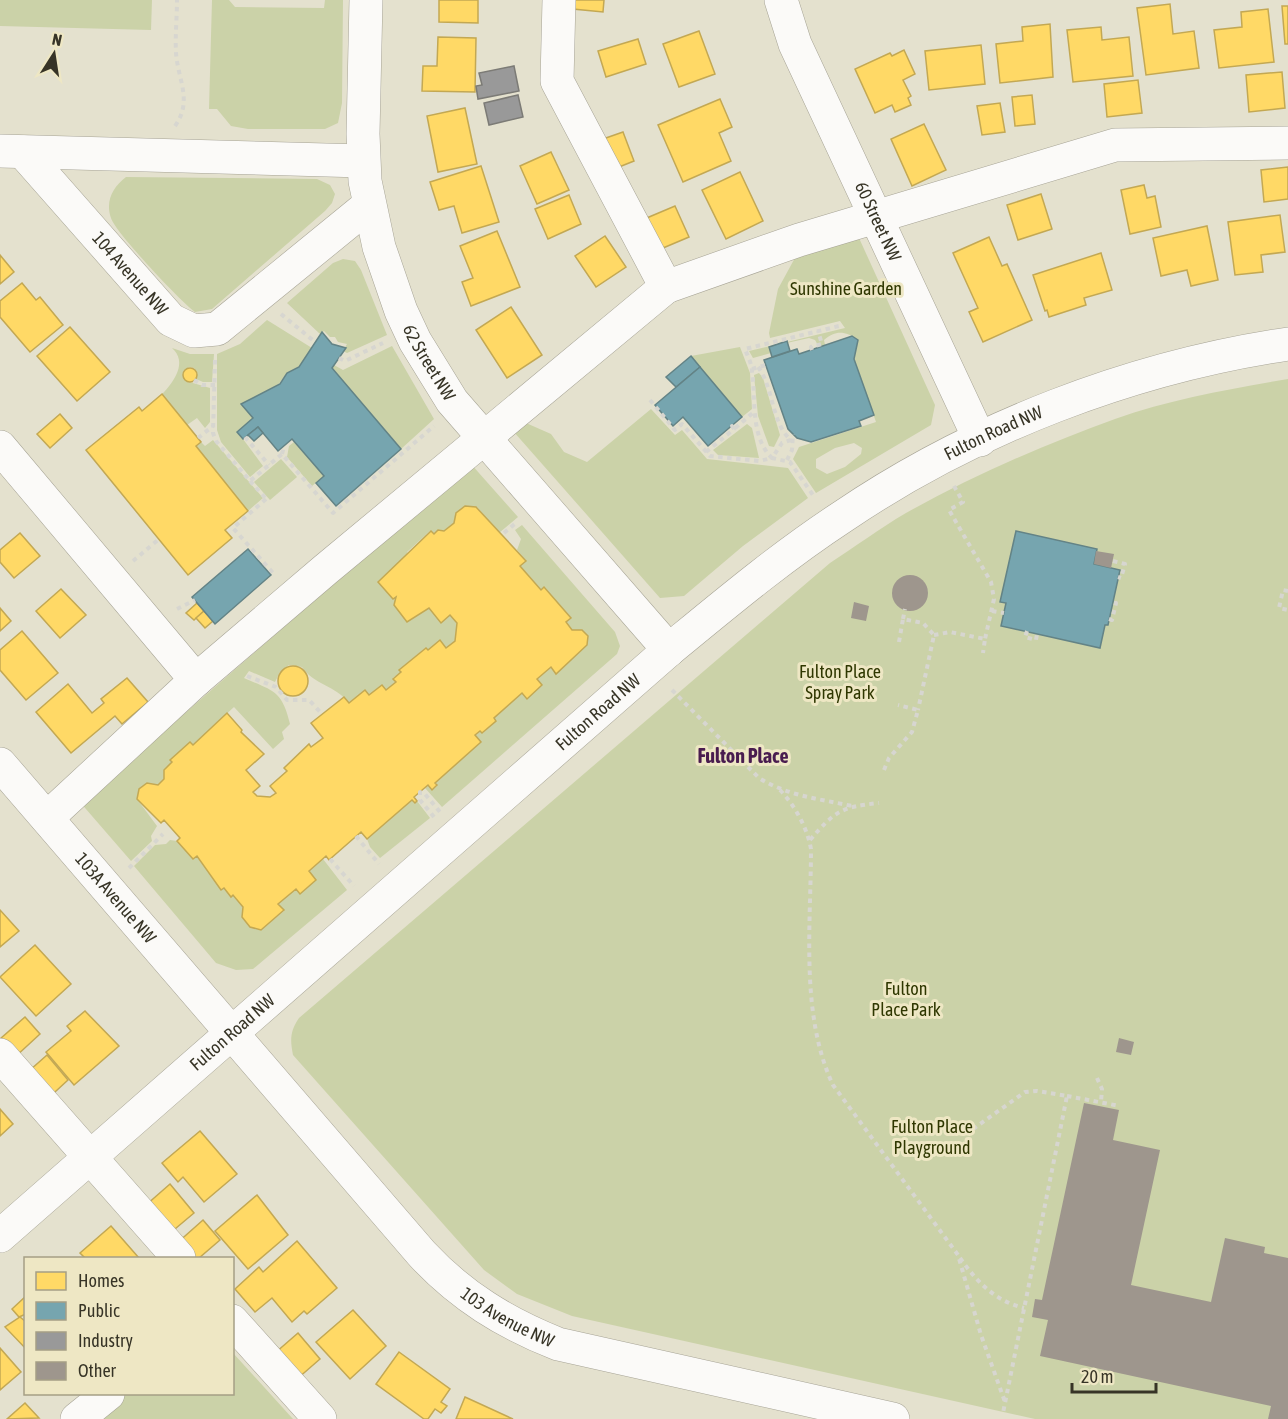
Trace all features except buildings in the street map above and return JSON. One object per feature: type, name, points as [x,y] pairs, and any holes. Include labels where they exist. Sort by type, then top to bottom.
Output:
[{"type":"street","name":"62 Street NW","points":[[366,0],[363,160],[369,206],[390,282],[415,340],[452,401],[669,651]]},
{"type":"street","points":[[559,0],[557,81],[666,287]]},
{"type":"street","name":"60 Street NW","points":[[781,0],[795,44],[980,440]]},
{"type":"street","points":[[48,818],[196,680],[666,287],[799,240],[1115,145],[1288,144]]},
{"type":"street","name":"104 Avenue NW","points":[[12,151],[363,160]]},
{"type":"street","name":"104 Avenue NW","points":[[12,151],[171,320],[194,331],[217,329],[369,206]]},
{"type":"street","name":"Fulton Road NW","points":[[0,1236],[669,651],[750,584],[843,516],[896,483],[1036,414],[1141,377],[1206,360],[1288,344]]},
{"type":"street","points":[[0,447],[196,680]]},
{"type":"street","name":"103A Avenue NW","points":[[0,764],[232,1033]]},
{"type":"street","name":"103 Avenue NW","points":[[232,1033],[440,1273],[462,1292],[513,1325],[558,1344],[586,1352],[893,1419]]},
{"type":"street","points":[[0,1055],[178,1257]]},
{"type":"street","points":[[234,1323],[320,1419]]},
{"type":"street","points":[[77,1419],[107,1395]]},
{"type":"path","points":[[174,127],[183,114],[185,90],[176,54],[177,0]]},
{"type":"path","points":[[276,310],[315,342]]},
{"type":"path","points":[[772,458],[764,450],[755,412],[752,369],[745,349],[843,325]]},
{"type":"path","points":[[812,350],[811,347],[822,344],[818,331]]},
{"type":"path","points":[[339,358],[345,361],[390,340]]},
{"type":"path","points":[[215,353],[213,425],[216,441],[267,500],[233,528],[275,575]]},
{"type":"path","points":[[752,369],[766,365]]},
{"type":"path","points":[[758,367],[767,378],[783,433],[791,440]]},
{"type":"path","points":[[194,380],[202,385],[215,385]]},
{"type":"path","points":[[650,400],[675,430],[682,424],[710,456],[759,461],[772,458],[787,460],[815,498]]},
{"type":"path","points":[[706,452],[733,427],[755,412]]},
{"type":"path","points":[[282,454],[333,513],[440,420]]},
{"type":"path","points":[[198,438],[213,425]]},
{"type":"path","points":[[787,460],[792,450],[793,434]]},
{"type":"path","points":[[248,438],[269,465]]},
{"type":"path","points":[[772,458],[782,443],[791,440]]},
{"type":"path","points":[[250,481],[282,454],[284,446]]},
{"type":"path","points":[[953,486],[963,502],[949,510],[991,582],[994,599],[982,653]]},
{"type":"path","points":[[504,533],[509,529]]},
{"type":"path","points":[[1113,561],[1125,564],[1121,578],[1118,577]]},
{"type":"path","points":[[1288,591],[1283,590],[1279,608],[1288,610]]},
{"type":"path","points":[[1109,619],[1112,620],[1116,603],[1113,603]]},
{"type":"path","points":[[899,642],[905,609]]},
{"type":"path","points":[[992,610],[1004,613]]},
{"type":"path","points":[[903,619],[923,623],[934,635]]},
{"type":"path","points":[[1027,631],[1025,637],[1036,640],[1037,634]]},
{"type":"path","points":[[934,635],[950,632],[985,639]]},
{"type":"path","points":[[884,771],[890,758],[912,732],[934,635]]},
{"type":"path","points":[[243,670],[247,675],[276,687],[287,700],[309,700],[322,714]]},
{"type":"path","points":[[672,690],[759,778],[780,790],[852,806]]},
{"type":"path","points":[[898,705],[918,710]]},
{"type":"path","points":[[780,790],[791,802],[809,840],[811,1006],[824,1065],[833,1085],[974,1279],[1010,1305],[1024,1308]]},
{"type":"path","points":[[437,819],[420,800],[420,792],[425,794],[442,814]]},
{"type":"path","points":[[809,840],[832,815],[852,806],[879,803]]},
{"type":"path","points":[[128,868],[163,834]]},
{"type":"path","points":[[356,836],[381,867]]},
{"type":"path","points":[[330,859],[356,889]]},
{"type":"path","points":[[1097,1078],[1102,1089],[1101,1102]]},
{"type":"path","points":[[973,1129],[1025,1092],[1037,1091],[1120,1106]]},
{"type":"path","points":[[1003,1413],[1067,1096]]},
{"type":"path","points":[[958,1255],[981,1335],[1005,1402]]},
{"type":"green space","points":[[0,0],[152,0],[151,30],[0,26]]},
{"type":"green space","points":[[212,0],[229,0],[235,7],[324,8],[325,0],[343,0],[342,103],[338,123],[325,129],[248,129],[231,126],[217,109],[209,109]]},
{"type":"green space","points":[[126,177],[317,179],[330,185],[335,194],[332,203],[325,211],[212,309],[195,312],[149,266],[115,226],[109,212],[111,195]]},
{"type":"green space","name":"Sunshine Garden","points":[[854,227],[935,405],[931,425],[816,493],[793,459],[799,447],[876,422],[854,359],[858,340],[853,337],[845,333],[837,333],[824,340],[825,345],[819,347],[815,340],[809,338],[769,347],[771,353],[753,358],[749,351],[845,328],[840,321],[770,338],[778,289],[802,245]],"holes":[[[854,443],[862,448],[861,454],[845,467],[827,474],[816,468],[816,459],[835,448]]]},
{"type":"green space","points":[[343,259],[355,261],[361,270],[387,335],[347,353],[343,351],[347,344],[338,342],[335,337],[330,337],[324,331],[320,334],[287,303],[333,263]]},
{"type":"green space","points":[[267,320],[312,348],[299,367],[287,373],[253,418],[243,439],[263,466],[250,477],[221,442],[217,430],[217,354],[240,344]]},
{"type":"green space","points":[[392,346],[434,419],[401,449],[332,368],[334,365],[343,370]]},
{"type":"green space","points":[[740,347],[750,373],[752,409],[742,417],[691,356]]},
{"type":"green space","points":[[172,348],[190,354],[214,354],[212,382],[196,379],[197,373],[194,368],[189,367],[183,376],[186,381],[210,388],[210,422],[205,428],[197,418],[187,425],[162,394],[178,372],[179,359]]},
{"type":"green space","points":[[759,373],[763,378],[780,435],[774,447],[769,446],[758,416],[754,375]]},
{"type":"green space","name":"Fulton Place Park","points":[[1288,379],[1288,1419],[1035,1419],[572,1316],[517,1294],[484,1270],[293,1055],[292,1036],[299,1018],[830,563],[896,519],[931,499],[1061,439],[1115,419],[1179,400]]},
{"type":"green space","points":[[651,409],[675,435],[682,430],[707,459],[788,468],[808,498],[743,546],[684,596],[660,598],[507,424],[526,423],[551,434],[564,452],[587,462]]},
{"type":"green space","points":[[747,424],[752,428],[759,458],[718,455],[713,450]]},
{"type":"green space","points":[[213,440],[263,498],[248,511],[196,446],[201,442],[205,446]]},
{"type":"green space","points":[[294,442],[324,476],[312,486],[287,457],[289,446]]},
{"type":"green space","points":[[281,459],[297,477],[270,500],[254,482]]},
{"type":"green space","points":[[471,464],[518,517],[499,533],[477,507],[465,506],[456,513],[454,523],[444,531],[438,530],[434,534],[430,531],[407,552],[409,555],[393,599],[396,597],[394,605],[407,622],[429,608],[441,622],[450,615],[457,623],[455,641],[446,648],[440,640],[428,650],[425,648],[399,670],[401,672],[393,678],[396,682],[386,690],[369,695],[365,690],[349,703],[344,697],[312,677],[302,667],[289,665],[280,672],[275,682],[249,671],[244,678],[269,689],[284,704],[290,724],[282,732],[284,739],[273,749],[234,707],[193,745],[190,742],[171,760],[172,762],[164,770],[164,779],[158,785],[147,783],[139,789],[137,799],[157,826],[151,836],[152,841],[131,861],[79,801],[115,774]]},
{"type":"green space","points":[[522,525],[615,632],[620,646],[617,654],[442,807],[425,788],[428,785],[432,790],[437,786],[435,783],[475,735],[480,731],[483,733],[496,721],[494,718],[522,693],[527,699],[542,685],[537,679],[551,667],[557,673],[587,645],[588,636],[582,630],[572,630],[566,622],[571,617],[544,588],[541,590],[520,566],[526,560],[517,550],[521,539],[515,530]]},
{"type":"green space","points":[[412,800],[415,803],[417,801],[430,818],[380,858],[370,847],[367,839]]},
{"type":"green space","points":[[170,840],[177,841],[193,859],[197,856],[221,890],[224,888],[231,896],[233,895],[243,907],[242,917],[250,927],[261,930],[284,911],[278,904],[296,889],[300,893],[316,880],[309,871],[323,859],[347,890],[253,969],[236,970],[216,963],[134,866],[155,845],[166,844]]},
{"type":"green space","points":[[234,1354],[293,1419],[96,1419],[108,1395],[234,1395]]},
{"type":"district","name":"Fulton Place","points":[[743,756]]},
{"type":"park label","name":"Fulton Place Spray Park","points":[[840,682]]},
{"type":"park label","name":"Fulton Place Playground","points":[[932,1137]]}]
